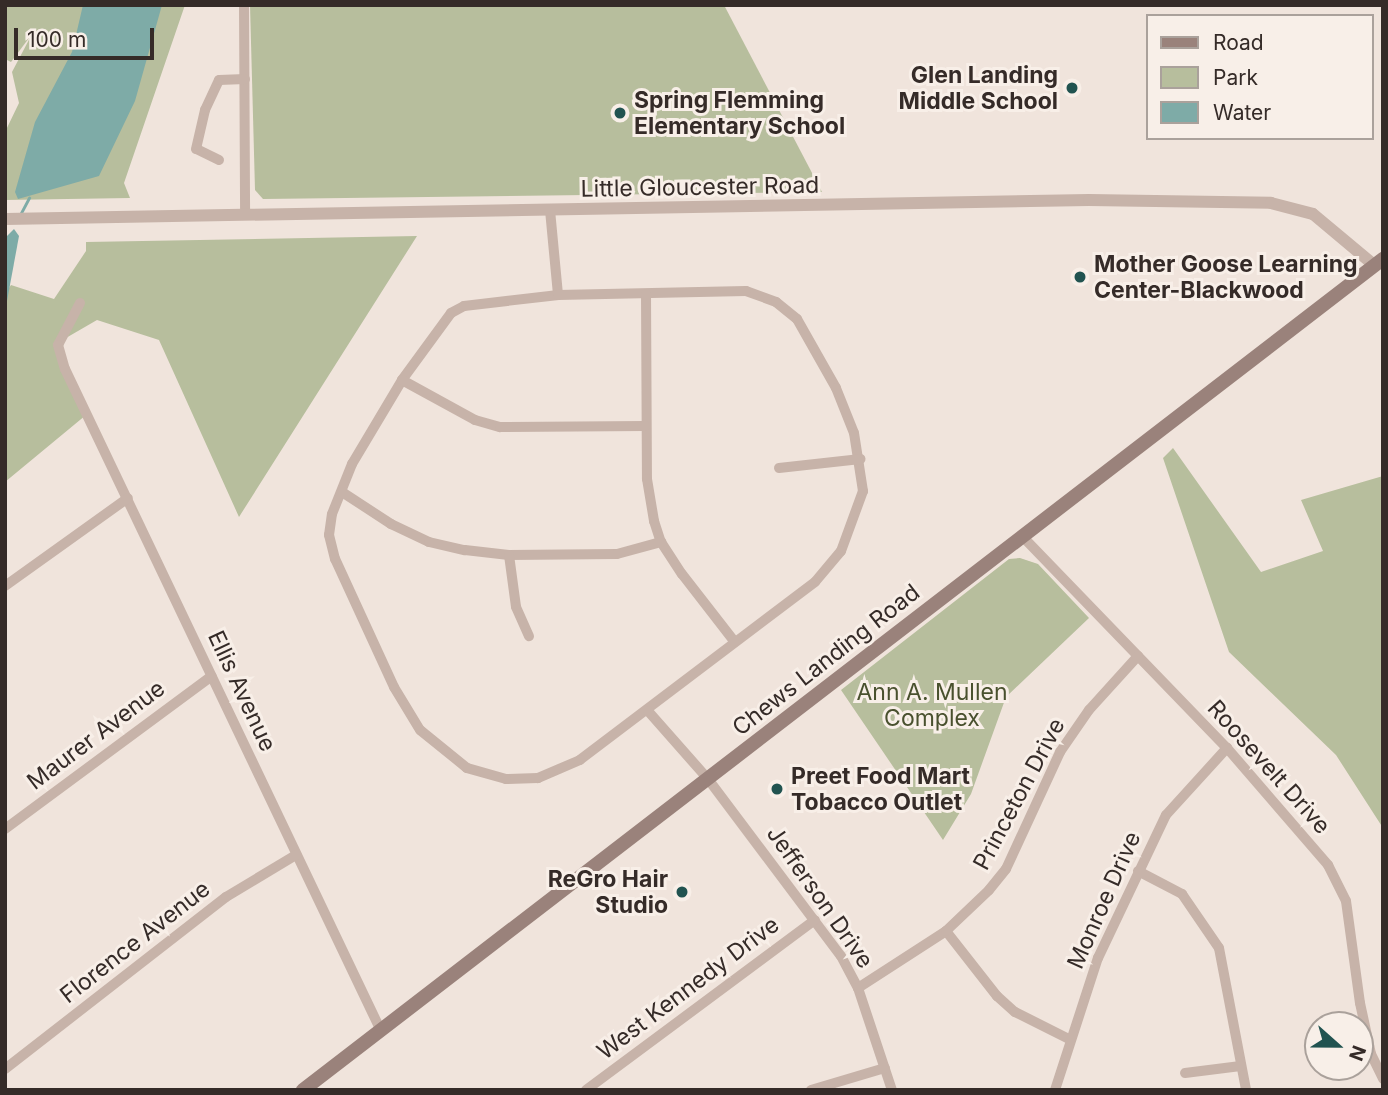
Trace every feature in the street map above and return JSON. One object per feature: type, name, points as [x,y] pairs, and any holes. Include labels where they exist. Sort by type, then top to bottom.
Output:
[{"type":"main road","name":"Chews Landing Road","points":[[303,1090],[1378,262]]},
{"type":"street","points":[[244,5],[245,214]]},
{"type":"street","points":[[219,160],[196,149],[205,110],[219,80],[245,79]]},
{"type":"street","name":"Little Gloucester Road","points":[[5,219],[1089,200],[1271,203],[1313,214],[1378,262]]},
{"type":"street","points":[[550,210],[558,295]]},
{"type":"street","points":[[646,294],[647,480],[661,542],[734,641]]},
{"type":"street","points":[[646,294],[756,295],[776,302],[797,319],[836,388],[861,459],[863,491],[841,551],[815,582],[580,760],[538,778],[506,779],[467,768],[439,749],[420,730],[406,707],[335,559],[329,535],[352,464],[402,380],[451,313],[464,306],[524,298],[646,294]]},
{"type":"street","name":"Ellis Avenue","points":[[80,303],[58,345],[65,369],[381,1031]]},
{"type":"street","points":[[402,380],[475,421],[500,427],[645,426]]},
{"type":"street","points":[[779,468],[861,459]]},
{"type":"street","points":[[342,492],[429,542],[509,555],[617,554],[661,542]]},
{"type":"street","points":[[5,586],[128,498]]},
{"type":"street","name":"Roosevelt Drive","points":[[1023,537],[1227,748],[1328,865],[1346,901],[1360,1003],[1383,1079]]},
{"type":"street","points":[[509,555],[516,607],[530,636]]},
{"type":"street","name":"Princeton Drive","points":[[858,988],[946,931],[1006,869],[1060,752],[1089,710],[1138,656]]},
{"type":"street","name":"Maurer Avenue","points":[[5,829],[212,676]]},
{"type":"street","name":"Jefferson Drive","points":[[648,711],[708,779],[814,920],[858,988],[891,1090]]},
{"type":"street","name":"Monroe Drive","points":[[1055,1090],[1069,1039],[1138,871],[1166,815],[1227,748]]},
{"type":"street","name":"Florence Avenue","points":[[5,1069],[226,897],[296,855]]},
{"type":"street","points":[[1138,871],[1182,894],[1219,948],[1246,1090]]},
{"type":"street","name":"West Kennedy Drive","points":[[586,1090],[814,920]]},
{"type":"street","points":[[946,931],[1015,1013],[1069,1039]]},
{"type":"street","points":[[1185,1073],[1241,1066]]},
{"type":"street","points":[[811,1090],[886,1068]]},
{"type":"green space","points":[[5,5],[185,5],[124,183],[130,198],[5,200],[5,132],[19,103],[12,72],[32,34],[11,62],[5,59]]},
{"type":"green space","name":"Spring Flemming Elementary School","points":[[250,5],[724,5],[822,192],[263,199],[255,190]]},
{"type":"green space","points":[[417,236],[239,517],[159,340],[97,320],[59,342],[86,415],[5,482],[5,294],[11,285],[54,299],[86,251],[86,242]]},
{"type":"green space","points":[[1173,448],[1261,572],[1323,551],[1301,500],[1383,476],[1383,828],[1336,755],[1229,652],[1163,458]]},
{"type":"green space","name":"Ann A. Mullen Complex","points":[[1020,558],[1038,564],[1089,618],[1006,697],[971,794],[943,840],[841,690],[1009,559]]},
{"type":"water","points":[[83,5],[162,5],[135,101],[99,176],[18,199],[15,192],[35,122],[72,52]]},
{"type":"water","points":[[14,229],[19,236],[5,312],[5,238]]},
{"type":"waterway","points":[[21,213],[29,198]]},
{"type":"place","name":"Glen Landing Middle School","points":[[1072,88]]},
{"type":"place","name":"Spring Flemming Elementary School","points":[[620,113]]},
{"type":"place","name":"Mother Goose Learning Center-Blackwood","points":[[1080,277]]},
{"type":"place","name":"Preet Food Mart Tobacco Outlet","points":[[777,789]]},
{"type":"place","name":"ReGro Hair Studio","points":[[682,892]]}]
